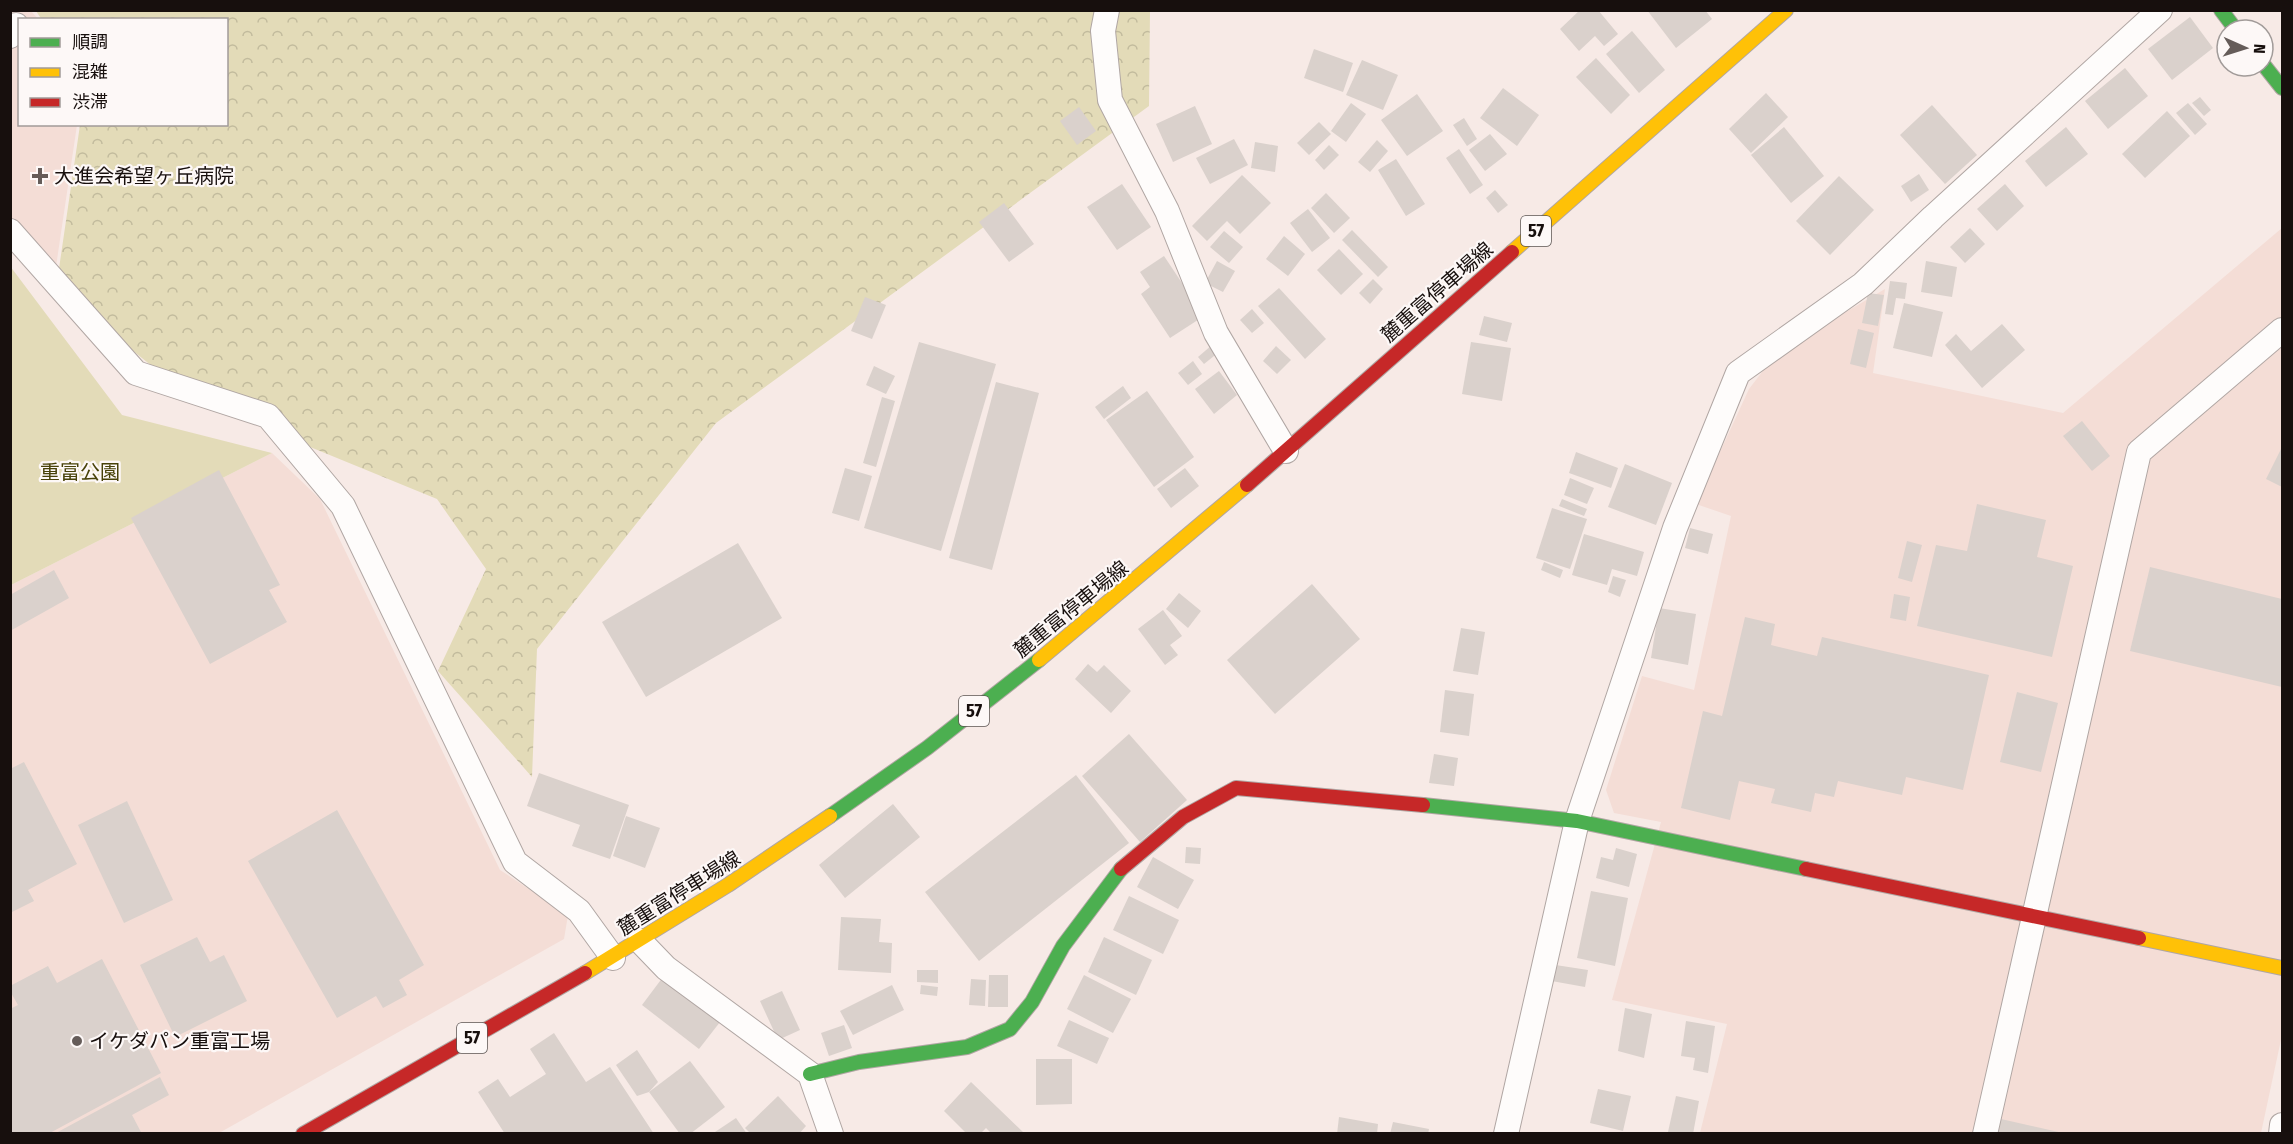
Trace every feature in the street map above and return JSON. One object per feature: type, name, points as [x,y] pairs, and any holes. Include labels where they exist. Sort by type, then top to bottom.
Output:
[{"type":"main road","name":"麓重富停車場線","points":[[303,1134],[613,958],[741,877],[867,791],[1024,673],[1133,584],[1286,452],[1786,10]]},
{"type":"main road","points":[[810,1074],[859,1062],[967,1047],[1010,1029],[1032,1002],[1064,946],[1123,867],[1183,817],[1236,788],[1577,821],[2283,968]]},
{"type":"street","points":[[1107,10],[1102,31],[1110,100],[1167,211],[1216,333],[1286,452]]},
{"type":"street","points":[[1506,1134],[1577,821],[1675,528],[1738,374],[1863,284],[2160,10]]},
{"type":"street","points":[[10,231],[136,373],[268,416],[291,443],[343,506],[515,861],[579,911],[613,958]]},
{"type":"street","points":[[1984,1134],[2139,452],[2283,330]]},
{"type":"street","points":[[640,941],[666,968],[810,1074],[831,1134]]},
{"type":"street","points":[[2281,1134],[2283,1125]]},
{"type":"shaded area","name":"大進会希望ヶ丘病院","points":[[10,11],[31,11],[37,18],[18,18],[18,126],[77,126],[54,280],[11,228]]},
{"type":"shaded area","points":[[2282,228],[2282,1035],[2261,1133],[1700,1133],[1727,1024],[1612,1000],[1661,822],[1614,813],[1606,790],[1642,676],[1694,690],[1731,516],[1696,504],[1749,389],[1769,363],[1839,316],[1885,289],[1873,373],[2063,413]]},
{"type":"shaded area","name":"イケダパン重富工場","points":[[272,453],[320,499],[500,870],[568,915],[564,939],[219,1133],[11,1134],[11,585]]},
{"type":"green space","points":[[36,11],[1150,11],[1149,106],[716,423],[537,649],[532,777],[438,671],[486,569],[437,499],[193,399],[56,289],[80,126],[228,126],[228,18],[41,18]]},
{"type":"green space","name":"重富公園","points":[[10,266],[122,415],[272,453],[11,585]]},
{"type":"building","points":[[1580,10],[1598,10],[1618,34],[1604,46],[1595,36],[1579,51],[1560,29]]},
{"type":"building","points":[[1647,10],[1705,10],[1712,19],[1676,48]]},
{"type":"building","points":[[2190,17],[2213,48],[2172,80],[2148,49]]},
{"type":"building","points":[[1632,31],[1665,70],[1639,93],[1606,54]]},
{"type":"building","points":[[1314,49],[1353,63],[1343,92],[1304,78]]},
{"type":"building","points":[[1596,58],[1630,95],[1611,114],[1576,77]]},
{"type":"building","points":[[1362,60],[1398,75],[1383,110],[1346,95]]},
{"type":"building","points":[[2125,68],[2148,96],[2108,129],[2085,101]]},
{"type":"building","points":[[1503,88],[1539,115],[1517,146],[1480,118]]},
{"type":"building","points":[[1766,93],[1788,117],[1751,153],[1729,129]]},
{"type":"building","points":[[1417,94],[1443,131],[1407,156],[1381,120]]},
{"type":"building","points":[[2200,97],[2211,110],[2204,116],[2192,103]]},
{"type":"building","points":[[1351,103],[1366,114],[1346,142],[1331,131]]},
{"type":"building","points":[[2188,103],[2207,124],[2195,135],[2176,113]]},
{"type":"building","points":[[1932,105],[1977,155],[1945,184],[1900,135]]},
{"type":"building","points":[[1195,106],[1212,144],[1173,162],[1156,124]]},
{"type":"building","points":[[1079,107],[1096,131],[1077,145],[1060,121]]},
{"type":"building","points":[[2167,111],[2190,136],[2145,178],[2122,154]]},
{"type":"building","points":[[1464,118],[1477,139],[1467,146],[1453,125]]},
{"type":"building","points":[[1319,122],[1331,134],[1309,155],[1297,143]]},
{"type":"building","points":[[1784,127],[1824,176],[1791,203],[1751,155]]},
{"type":"building","points":[[2066,127],[2088,154],[2046,187],[2025,161]]},
{"type":"building","points":[[1490,134],[1507,154],[1485,171],[1469,150]]},
{"type":"building","points":[[1234,139],[1248,165],[1210,184],[1196,158]]},
{"type":"building","points":[[1377,140],[1388,151],[1370,172],[1358,162]]},
{"type":"building","points":[[1255,142],[1278,146],[1275,172],[1251,168]]},
{"type":"building","points":[[1329,145],[1339,155],[1324,170],[1315,160]]},
{"type":"building","points":[[1459,149],[1483,185],[1470,194],[1446,158]]},
{"type":"building","points":[[1396,159],[1425,204],[1406,216],[1378,170]]},
{"type":"building","points":[[1919,174],[1929,190],[1911,202],[1901,186]]},
{"type":"building","points":[[1242,175],[1271,203],[1240,234],[1227,221],[1207,241],[1192,226]]},
{"type":"building","points":[[1839,176],[1874,210],[1830,255],[1796,221]]},
{"type":"building","points":[[1122,184],[1151,227],[1117,250],[1087,207]]},
{"type":"building","points":[[2005,184],[2024,206],[1997,231],[1977,209]]},
{"type":"building","points":[[1495,190],[1508,205],[1498,213],[1486,198]]},
{"type":"building","points":[[1326,193],[1350,218],[1334,233],[1311,208]]},
{"type":"building","points":[[1004,203],[1034,244],[1009,262],[979,222]]},
{"type":"building","points":[[1308,209],[1330,238],[1312,252],[1290,223]]},
{"type":"building","points":[[1970,228],[1985,244],[1965,263],[1950,247]]},
{"type":"building","points":[[1352,230],[1388,267],[1378,277],[1342,240]]},
{"type":"building","points":[[1224,231],[1243,247],[1229,263],[1210,247]]},
{"type":"building","points":[[1284,236],[1305,254],[1288,276],[1266,259]]},
{"type":"building","points":[[1339,249],[1363,274],[1341,295],[1317,270]]},
{"type":"building","points":[[1164,256],[1204,316],[1170,338],[1141,294],[1150,287],[1140,272]]},
{"type":"building","points":[[1217,261],[1235,271],[1223,292],[1205,283]]},
{"type":"building","points":[[1926,261],[1957,267],[1952,297],[1921,292]]},
{"type":"building","points":[[1373,279],[1383,289],[1370,304],[1359,293]]},
{"type":"building","points":[[1890,281],[1907,283],[1905,299],[1896,298],[1893,315],[1885,314]]},
{"type":"building","points":[[1279,288],[1326,339],[1305,359],[1258,306]]},
{"type":"building","points":[[1868,293],[1884,295],[1878,326],[1862,323]]},
{"type":"building","points":[[865,297],[886,305],[872,339],[851,331]]},
{"type":"building","points":[[1904,303],[1943,312],[1932,357],[1893,348]]},
{"type":"building","points":[[1252,309],[1264,323],[1252,333],[1240,320]]},
{"type":"building","points":[[1484,316],[1512,323],[1507,342],[1479,335]]},
{"type":"building","points":[[2002,324],[2025,350],[1982,388],[1945,345],[1956,334],[1971,351]]},
{"type":"building","points":[[1858,329],[1874,333],[1866,368],[1850,364]]},
{"type":"building","points":[[919,342],[996,364],[941,551],[864,528]]},
{"type":"building","points":[[1471,342],[1511,348],[1502,401],[1462,394]]},
{"type":"building","points":[[1212,345],[1219,352],[1204,364],[1198,357]]},
{"type":"building","points":[[1276,346],[1291,360],[1277,374],[1263,361]]},
{"type":"building","points":[[1193,361],[1202,374],[1188,385],[1178,373]]},
{"type":"building","points":[[874,366],[895,376],[886,394],[866,385]]},
{"type":"building","points":[[1219,371],[1237,395],[1214,414],[1195,389]]},
{"type":"building","points":[[996,382],[1039,393],[992,570],[949,558]]},
{"type":"building","points":[[1123,386],[1131,398],[1104,419],[1095,407]]},
{"type":"building","points":[[1147,391],[1194,457],[1154,487],[1106,420]]},
{"type":"building","points":[[882,397],[895,401],[876,467],[863,463]]},
{"type":"building","points":[[2082,421],[2110,456],[2092,471],[2063,436]]},
{"type":"building","points":[[2282,447],[2282,487],[2266,479]]},
{"type":"building","points":[[1576,452],[1618,468],[1611,488],[1569,473]]},
{"type":"building","points":[[1625,464],[1672,483],[1656,525],[1608,507]]},
{"type":"building","points":[[845,468],[872,476],[859,521],[832,513]]},
{"type":"building","points":[[1185,468],[1199,486],[1171,508],[1157,489]]},
{"type":"building","points":[[219,470],[280,585],[269,590],[287,622],[210,664],[131,518]]},
{"type":"building","points":[[1570,478],[1594,488],[1587,504],[1564,495]]},
{"type":"building","points":[[1562,499],[1587,509],[1584,516],[1559,506]]},
{"type":"building","points":[[1977,504],[2046,520],[2037,557],[2073,566],[2052,657],[1917,626],[1936,545],[1967,551]]},
{"type":"building","points":[[1552,508],[1587,519],[1570,569],[1536,558]]},
{"type":"building","points":[[1690,528],[1713,534],[1708,554],[1685,548]]},
{"type":"building","points":[[1584,534],[1644,552],[1637,576],[1612,569],[1607,585],[1572,575]]},
{"type":"building","points":[[1907,541],[1922,545],[1912,582],[1898,578]]},
{"type":"building","points":[[738,543],[782,618],[646,697],[602,622]]},
{"type":"building","points":[[1544,562],[1563,570],[1560,578],[1541,570]]},
{"type":"building","points":[[2150,567],[2282,599],[2282,687],[2130,651]]},
{"type":"building","points":[[54,570],[69,598],[10,631],[10,595]]},
{"type":"building","points":[[1613,576],[1626,580],[1620,597],[1608,592]]},
{"type":"building","points":[[1312,584],[1360,639],[1275,714],[1227,660]]},
{"type":"building","points":[[1179,593],[1201,611],[1188,628],[1166,609]]},
{"type":"building","points":[[1894,594],[1910,597],[1906,621],[1890,618]]},
{"type":"building","points":[[1659,608],[1696,614],[1688,665],[1651,658]]},
{"type":"building","points":[[1163,610],[1182,636],[1170,645],[1178,655],[1165,665],[1138,629]]},
{"type":"building","points":[[1745,617],[1775,624],[1771,645],[1817,656],[1822,637],[1989,675],[1963,790],[1906,777],[1902,795],[1838,781],[1834,797],[1815,793],[1811,812],[1771,803],[1775,789],[1739,781],[1730,820],[1681,808],[1703,711],[1722,716]]},
{"type":"building","points":[[1461,628],[1485,632],[1478,675],[1453,671]]},
{"type":"building","points":[[1088,664],[1097,672],[1104,665],[1131,691],[1111,713],[1075,679]]},
{"type":"building","points":[[1445,690],[1474,694],[1469,736],[1440,732]]},
{"type":"building","points":[[2017,692],[2058,703],[2041,772],[2000,762]]},
{"type":"building","points":[[1129,734],[1187,800],[1140,842],[1082,776]]},
{"type":"building","points":[[1434,754],[1458,758],[1454,786],[1429,783]]},
{"type":"building","points":[[24,762],[77,864],[28,890],[34,901],[10,913],[10,769]]},
{"type":"building","points":[[539,773],[629,805],[610,859],[572,846],[580,825],[527,806]]},
{"type":"building","points":[[1076,775],[1129,843],[979,961],[925,892]]},
{"type":"building","points":[[127,801],[173,900],[124,923],[78,825]]},
{"type":"building","points":[[893,804],[920,837],[845,898],[819,865]]},
{"type":"building","points":[[337,810],[424,965],[399,980],[407,995],[383,1008],[376,996],[337,1018],[248,861]]},
{"type":"building","points":[[626,816],[660,828],[645,868],[613,856]]},
{"type":"building","points":[[1186,847],[1201,848],[1200,864],[1185,863]]},
{"type":"building","points":[[1616,848],[1637,854],[1629,887],[1596,878],[1601,857],[1613,860]]},
{"type":"building","points":[[1153,857],[1194,880],[1178,909],[1137,887]]},
{"type":"building","points":[[1591,891],[1628,898],[1615,966],[1577,958]]},
{"type":"building","points":[[1129,896],[1179,920],[1163,954],[1113,930]]},
{"type":"building","points":[[841,917],[881,919],[879,942],[892,943],[891,973],[838,970]]},
{"type":"building","points":[[197,937],[210,962],[224,955],[247,1001],[175,1037],[140,965]]},
{"type":"building","points":[[1104,937],[1152,960],[1136,995],[1088,972]]},
{"type":"building","name":"イケダパン重富工場","points":[[102,959],[161,1073],[48,1134],[10,1134],[10,1009],[18,1005],[10,991],[10,986],[48,966],[57,983]]},
{"type":"building","points":[[1549,964],[1588,970],[1585,987],[1546,980]]},
{"type":"building","points":[[917,970],[938,970],[938,983],[917,982]]},
{"type":"building","points":[[989,975],[1008,975],[1008,1007],[988,1007]]},
{"type":"building","points":[[1084,975],[1131,999],[1113,1033],[1067,1009]]},
{"type":"building","points":[[663,977],[720,1022],[699,1049],[642,1005]]},
{"type":"building","points":[[971,979],[986,980],[985,1006],[969,1005]]},
{"type":"building","points":[[892,985],[904,1010],[853,1035],[840,1011]]},
{"type":"building","points":[[921,985],[938,987],[937,996],[920,994]]},
{"type":"building","points":[[782,991],[800,1030],[778,1040],[760,1001]]},
{"type":"building","points":[[1625,1008],[1652,1014],[1644,1058],[1618,1051]]},
{"type":"building","points":[[1069,1020],[1109,1038],[1097,1064],[1057,1046]]},
{"type":"building","points":[[1686,1021],[1715,1026],[1708,1073],[1693,1070],[1695,1058],[1681,1056]]},
{"type":"building","points":[[844,1025],[852,1048],[829,1056],[821,1033]]},
{"type":"building","points":[[554,1033],[586,1082],[610,1067],[654,1134],[505,1134],[478,1092],[498,1079],[510,1097],[546,1074],[530,1049]]},
{"type":"building","points":[[637,1050],[658,1082],[649,1092],[637,1096],[616,1065]]},
{"type":"building","points":[[1036,1059],[1072,1059],[1072,1104],[1036,1105]]},
{"type":"building","points":[[690,1061],[725,1107],[690,1134],[680,1134],[649,1092]]},
{"type":"building","points":[[160,1077],[169,1095],[132,1115],[142,1134],[54,1134]]},
{"type":"building","points":[[971,1082],[1025,1134],[992,1134],[986,1128],[980,1134],[967,1134],[944,1111]]},
{"type":"building","points":[[1598,1089],[1631,1096],[1623,1131],[1590,1123]]},
{"type":"building","points":[[778,1096],[806,1126],[799,1134],[751,1134],[745,1128]]},
{"type":"building","points":[[1676,1096],[1699,1101],[1693,1134],[1668,1132]]},
{"type":"building","points":[[1339,1117],[1378,1124],[1377,1134],[1337,1134]]},
{"type":"building","points":[[736,1118],[747,1134],[712,1134]]},
{"type":"building","points":[[2001,1119],[2063,1133],[2063,1134],[1997,1134]]},
{"type":"building","points":[[1393,1122],[1429,1129],[1428,1134],[1390,1134]]},
{"type":"traffic: fast","points":[[2221,10],[2227,18]]},
{"type":"traffic: fast","points":[[2274,78],[2282,88]]},
{"type":"traffic: fast","points":[[830,816],[927,748],[1039,660]]},
{"type":"traffic: fast","points":[[1423,805],[1577,821],[1806,869]]},
{"type":"traffic: fast","points":[[810,1074],[859,1062],[967,1047],[1010,1029],[1032,1002],[1063,946],[1121,869]]},
{"type":"traffic: slow","points":[[1512,252],[1786,10]]},
{"type":"traffic: slow","points":[[1039,660],[1247,485]]},
{"type":"traffic: slow","points":[[585,973],[728,885],[830,816]]},
{"type":"traffic: slow","points":[[2139,938],[2282,968]]},
{"type":"traffic: jam","points":[[1247,485],[1512,252]]},
{"type":"traffic: jam","points":[[1121,869],[1183,817],[1236,788],[1423,805]]},
{"type":"traffic: jam","points":[[1806,869],[2139,938]]},
{"type":"traffic: jam","points":[[303,1134],[585,973]]},
{"type":"place","name":"大進会希望ヶ丘病院","points":[[40,176]]},
{"type":"place","name":"イケダパン重富工場","points":[[77,1041]]}]
